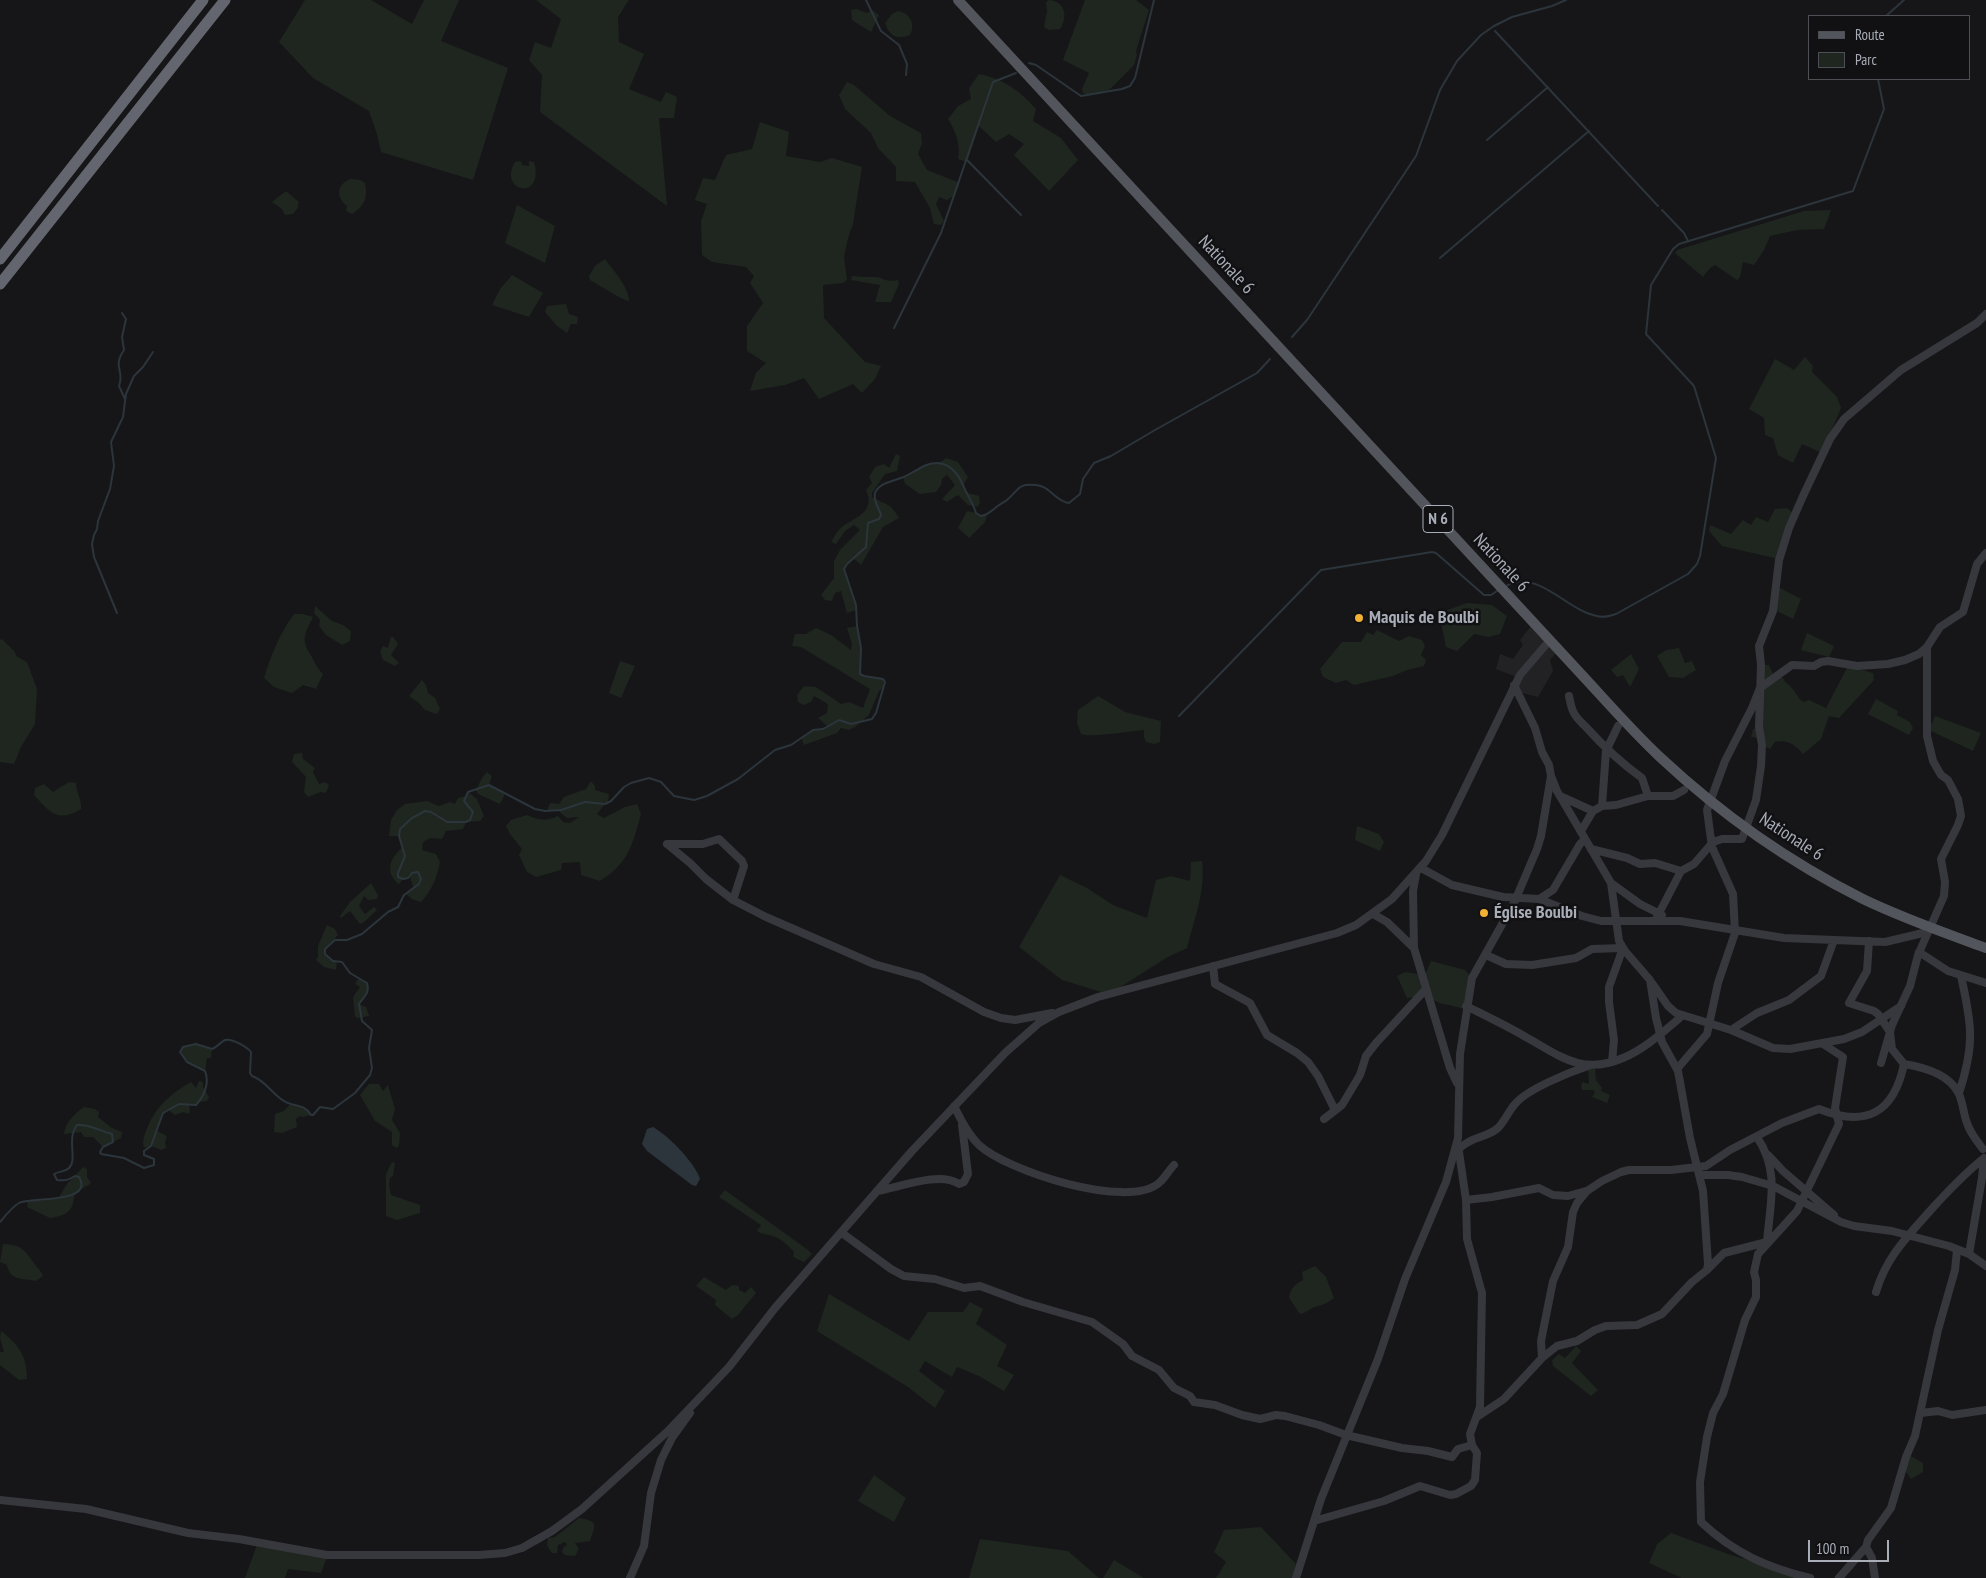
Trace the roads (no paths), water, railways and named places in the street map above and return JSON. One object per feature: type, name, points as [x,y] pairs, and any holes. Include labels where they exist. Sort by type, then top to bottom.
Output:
[{"type":"highway","points":[[0,260],[203,0]]},
{"type":"highway","points":[[0,284],[225,0]]},
{"type":"highway","points":[[85,150],[98,160]]},
{"type":"main road","name":"Nationale 6","points":[[958,0],[1550,640],[1661,757],[1711,801],[1747,829],[1837,885],[1929,930],[1986,948]]},
{"type":"street","points":[[1657,917],[1681,871],[1694,864],[1713,842],[1730,838],[1742,839],[1747,829],[1756,800],[1761,766],[1762,745],[1759,727],[1760,646],[1773,611],[1779,560],[1787,534],[1803,496],[1836,429],[1844,419],[1901,370],[1977,323],[1986,314]]},
{"type":"street","points":[[1677,1069],[1707,1034],[1718,983],[1735,930],[1734,894],[1715,855],[1707,810],[1725,761],[1760,688],[1792,666],[1814,666],[1828,661],[1856,666],[1888,664],[1912,658],[1927,647],[1940,627],[1963,612],[1978,564],[1986,553]]},
{"type":"street","points":[[0,1500],[86,1509],[188,1533],[239,1539],[327,1555],[468,1555],[505,1553],[522,1548],[543,1537],[582,1509],[668,1431],[728,1367],[775,1308],[862,1207],[954,1106],[1005,1053],[1039,1023],[1059,1012],[1098,997],[1337,933],[1356,925],[1392,899],[1419,870],[1442,835],[1514,685],[1520,675],[1550,640]]},
{"type":"street","points":[[1881,1063],[1890,1032],[1910,986],[1919,952],[1945,890],[1941,858],[1961,816],[1958,799],[1933,761],[1927,736],[1927,647]]},
{"type":"street","points":[[1514,685],[1535,728],[1542,752],[1549,765],[1551,776],[1560,796],[1610,883],[1615,921],[1622,948],[1650,980],[1668,1006],[1682,1016],[1709,1022],[1773,1048],[1790,1049],[1844,1039],[1862,1032],[1901,1006]]},
{"type":"street","points":[[1569,696],[1572,710],[1576,717],[1606,751],[1642,778],[1648,796]]},
{"type":"street","points":[[1602,806],[1606,751],[1618,726]]},
{"type":"street","points":[[1314,1522],[1384,1501],[1420,1486],[1450,1495],[1456,1494],[1471,1486],[1475,1480],[1477,1454],[1472,1445],[1470,1434],[1480,1407],[1482,1293],[1467,1239],[1466,1200],[1458,1148],[1460,1054],[1466,1006],[1472,978],[1503,925],[1538,850],[1551,776]]},
{"type":"street","points":[[1539,899],[1553,890],[1580,844],[1593,811],[1602,806],[1616,805],[1648,796],[1673,796],[1684,790]]},
{"type":"street","points":[[1560,796],[1593,811]]},
{"type":"street","points":[[734,900],[744,866],[742,861],[719,839],[703,844],[668,844],[706,879],[734,900],[766,917],[874,964],[921,977],[984,1012],[1000,1018],[1015,1020],[1059,1012]]},
{"type":"street","points":[[1591,848],[1627,858],[1640,864],[1655,863],[1681,871]]},
{"type":"street","points":[[1419,870],[1452,885],[1504,897],[1539,899],[1582,916],[1601,921],[1657,917],[1784,938],[1869,942],[1888,942],[1929,930]]},
{"type":"street","points":[[1419,870],[1413,891],[1414,948],[1450,1068],[1458,1085]]},
{"type":"street","points":[[1610,883],[1657,917]]},
{"type":"street","points":[[1373,914],[1387,922],[1414,948]]},
{"type":"street","points":[[1731,1030],[1757,1013],[1789,1000],[1821,976],[1834,940]]},
{"type":"street","points":[[1869,942],[1866,971],[1849,1003],[1874,1010],[1890,1032],[1892,1049],[1904,1064],[1923,1067],[1942,1076],[1959,1093],[1967,1125],[1983,1149],[1985,1161],[1969,1254]]},
{"type":"street","points":[[1486,954],[1506,964],[1532,965],[1576,958],[1592,949],[1622,948]]},
{"type":"street","points":[[1612,1062],[1614,1040],[1609,988],[1622,948]]},
{"type":"street","points":[[1919,952],[1948,971],[1986,983]]},
{"type":"street","points":[[1213,966],[1215,984],[1250,1003],[1267,1035],[1308,1062],[1318,1076],[1335,1110]]},
{"type":"street","points":[[1959,1093],[1965,1076],[1972,1036],[1971,1019],[1961,976]]},
{"type":"street","points":[[1650,980],[1662,1042],[1677,1069],[1703,1191],[1707,1270]]},
{"type":"street","points":[[1324,1120],[1342,1105],[1347,1098],[1360,1075],[1366,1056],[1372,1048],[1426,989]]},
{"type":"street","points":[[1466,1006],[1519,1033],[1549,1052],[1582,1065],[1612,1062],[1624,1058],[1682,1016]]},
{"type":"street","points":[[1810,1578],[1774,1568],[1747,1555],[1723,1541],[1701,1522],[1700,1482],[1715,1406],[1723,1394],[1745,1320],[1756,1296],[1754,1272],[1760,1250],[1791,1219],[1807,1192],[1839,1124],[1835,1108],[1843,1057],[1823,1044]]},
{"type":"street","points":[[1698,1171],[1730,1150],[1782,1123],[1819,1109],[1837,1116],[1849,1118],[1876,1113],[1892,1096],[1899,1085],[1904,1064]]},
{"type":"street","points":[[1453,1156],[1458,1148],[1497,1129],[1516,1102],[1529,1093],[1590,1065]]},
{"type":"street","points":[[954,1106],[962,1123],[979,1145],[1026,1172],[1074,1187],[1093,1188],[1118,1193],[1147,1188],[1159,1183],[1174,1165]]},
{"type":"street","points":[[877,1191],[932,1178],[952,1179],[959,1184],[964,1182],[968,1174],[962,1123]]},
{"type":"street","points":[[1757,1137],[1767,1154],[1783,1171],[1841,1222]]},
{"type":"street","points":[[1296,1578],[1314,1522],[1346,1435],[1378,1359],[1405,1279],[1446,1182],[1458,1138]]},
{"type":"street","points":[[1983,1149],[1986,1140]]},
{"type":"street","points":[[1767,1154],[1773,1186],[1767,1242]]},
{"type":"street","points":[[1876,1292],[1894,1253],[1908,1235],[1952,1186],[1985,1161]]},
{"type":"street","points":[[1542,1358],[1541,1341],[1553,1281],[1568,1247],[1573,1212],[1577,1203],[1587,1191],[1602,1181],[1629,1170],[1698,1171],[1742,1177],[1773,1186],[1841,1222],[1908,1235],[1969,1254],[1986,1266]]},
{"type":"street","points":[[1466,1200],[1539,1188],[1553,1195],[1568,1196],[1587,1191]]},
{"type":"street","points":[[842,1232],[891,1270],[904,1276],[935,1279],[961,1287],[980,1286],[1023,1302],[1092,1322],[1123,1344],[1132,1356],[1159,1370],[1174,1388],[1190,1396],[1194,1402],[1214,1405],[1260,1419],[1276,1415],[1285,1416],[1346,1435],[1452,1457],[1458,1450],[1472,1445]]},
{"type":"street","points":[[1477,1418],[1504,1399],[1542,1358],[1557,1346],[1578,1341],[1595,1330],[1606,1326],[1637,1325],[1662,1314],[1724,1252],[1767,1242]]},
{"type":"street","points":[[1839,1578],[1866,1547],[1869,1536],[1891,1508],[1921,1413],[1928,1370],[1955,1270],[1957,1250]]},
{"type":"street","points":[[630,1578],[644,1546],[651,1493],[661,1460],[672,1438],[685,1422],[692,1406]]},
{"type":"street","points":[[1921,1413],[1938,1411],[1952,1416],[1986,1410]]},
{"type":"street","points":[[1866,1547],[1872,1558],[1875,1578]]},
{"type":"waterway","points":[[866,0],[881,31],[899,45],[907,64],[906,75]]},
{"type":"waterway","points":[[1029,63],[1036,65],[1081,96],[1130,86],[1135,78],[1154,0]]},
{"type":"waterway","points":[[1292,337],[1307,320],[1416,156],[1440,90],[1457,61],[1481,35],[1494,26],[1512,17],[1552,6],[1566,0]]},
{"type":"waterway","points":[[1887,15],[1904,0]]},
{"type":"waterway","points":[[1495,31],[1658,206]]},
{"type":"waterway","points":[[894,328],[941,233],[993,82],[1016,73]]},
{"type":"waterway","points":[[1506,586],[1518,582],[1530,582],[1552,592],[1586,613],[1604,617],[1616,614],[1688,574],[1697,564],[1700,556],[1716,458],[1694,386],[1646,334],[1651,285],[1673,249],[1679,244],[1853,191],[1884,109],[1878,80]]},
{"type":"waterway","points":[[1487,140],[1548,87]]},
{"type":"waterway","points":[[1440,258],[1589,131]]},
{"type":"waterway","points":[[967,160],[1021,215]]},
{"type":"waterway","points":[[1662,210],[1684,233],[1688,241]]},
{"type":"waterway","points":[[122,313],[126,319],[122,337],[124,350],[119,361],[121,376],[119,386],[125,399]]},
{"type":"waterway","points":[[117,613],[94,557],[92,544],[110,489],[114,466],[111,442],[123,417],[126,394],[134,376],[153,352]]},
{"type":"waterway","points":[[0,1222],[19,1203],[70,1196],[78,1192],[81,1186],[79,1177],[75,1176],[67,1180],[57,1180],[54,1174],[69,1168],[71,1164],[72,1136],[77,1125],[91,1127],[112,1134],[113,1142],[103,1147],[100,1152],[101,1154],[124,1158],[144,1168],[154,1165],[154,1159],[144,1155],[144,1151],[151,1146],[163,1113],[179,1104],[196,1105],[205,1089],[207,1080],[205,1071],[187,1062],[180,1052],[183,1047],[196,1044],[212,1049],[225,1040],[239,1043],[251,1052],[250,1073],[252,1076],[261,1081],[287,1103],[302,1107],[311,1115],[320,1107],[333,1109],[355,1093],[370,1075],[372,1068],[369,1048],[372,1030],[362,1021],[359,1004],[366,995],[368,987],[367,983],[350,973],[342,962],[333,961],[325,954],[325,949],[335,940],[347,940],[362,934],[388,912],[398,907],[404,895],[419,884],[421,879],[418,872],[412,873],[408,878],[398,877],[405,856],[399,836],[400,829],[412,818],[425,811],[431,812],[447,822],[466,822],[470,820],[473,812],[464,801],[468,792],[489,785],[535,809],[545,811],[561,810],[585,802],[605,804],[611,801],[624,787],[649,778],[661,782],[674,796],[694,800],[707,796],[738,779],[775,750],[791,745],[813,730],[823,729],[839,720],[851,724],[872,719],[876,713],[885,682],[883,679],[860,674],[861,648],[856,605],[844,569],[866,547],[868,523],[879,519],[881,515],[875,502],[875,493],[879,487],[904,477],[924,466],[937,463],[948,466],[957,474],[976,513],[981,516],[989,513],[1025,485],[1041,486],[1060,500],[1069,503],[1080,494],[1083,479],[1094,463],[1111,456],[1257,373],[1270,359]]},
{"type":"waterway","points":[[1179,716],[1321,570],[1432,552],[1436,553],[1484,595],[1491,595],[1497,591]]},
{"type":"place","name":"Maquis de Boulbi","points":[[1359,618]]},
{"type":"place","name":"Église Boulbi","points":[[1484,913]]}]
